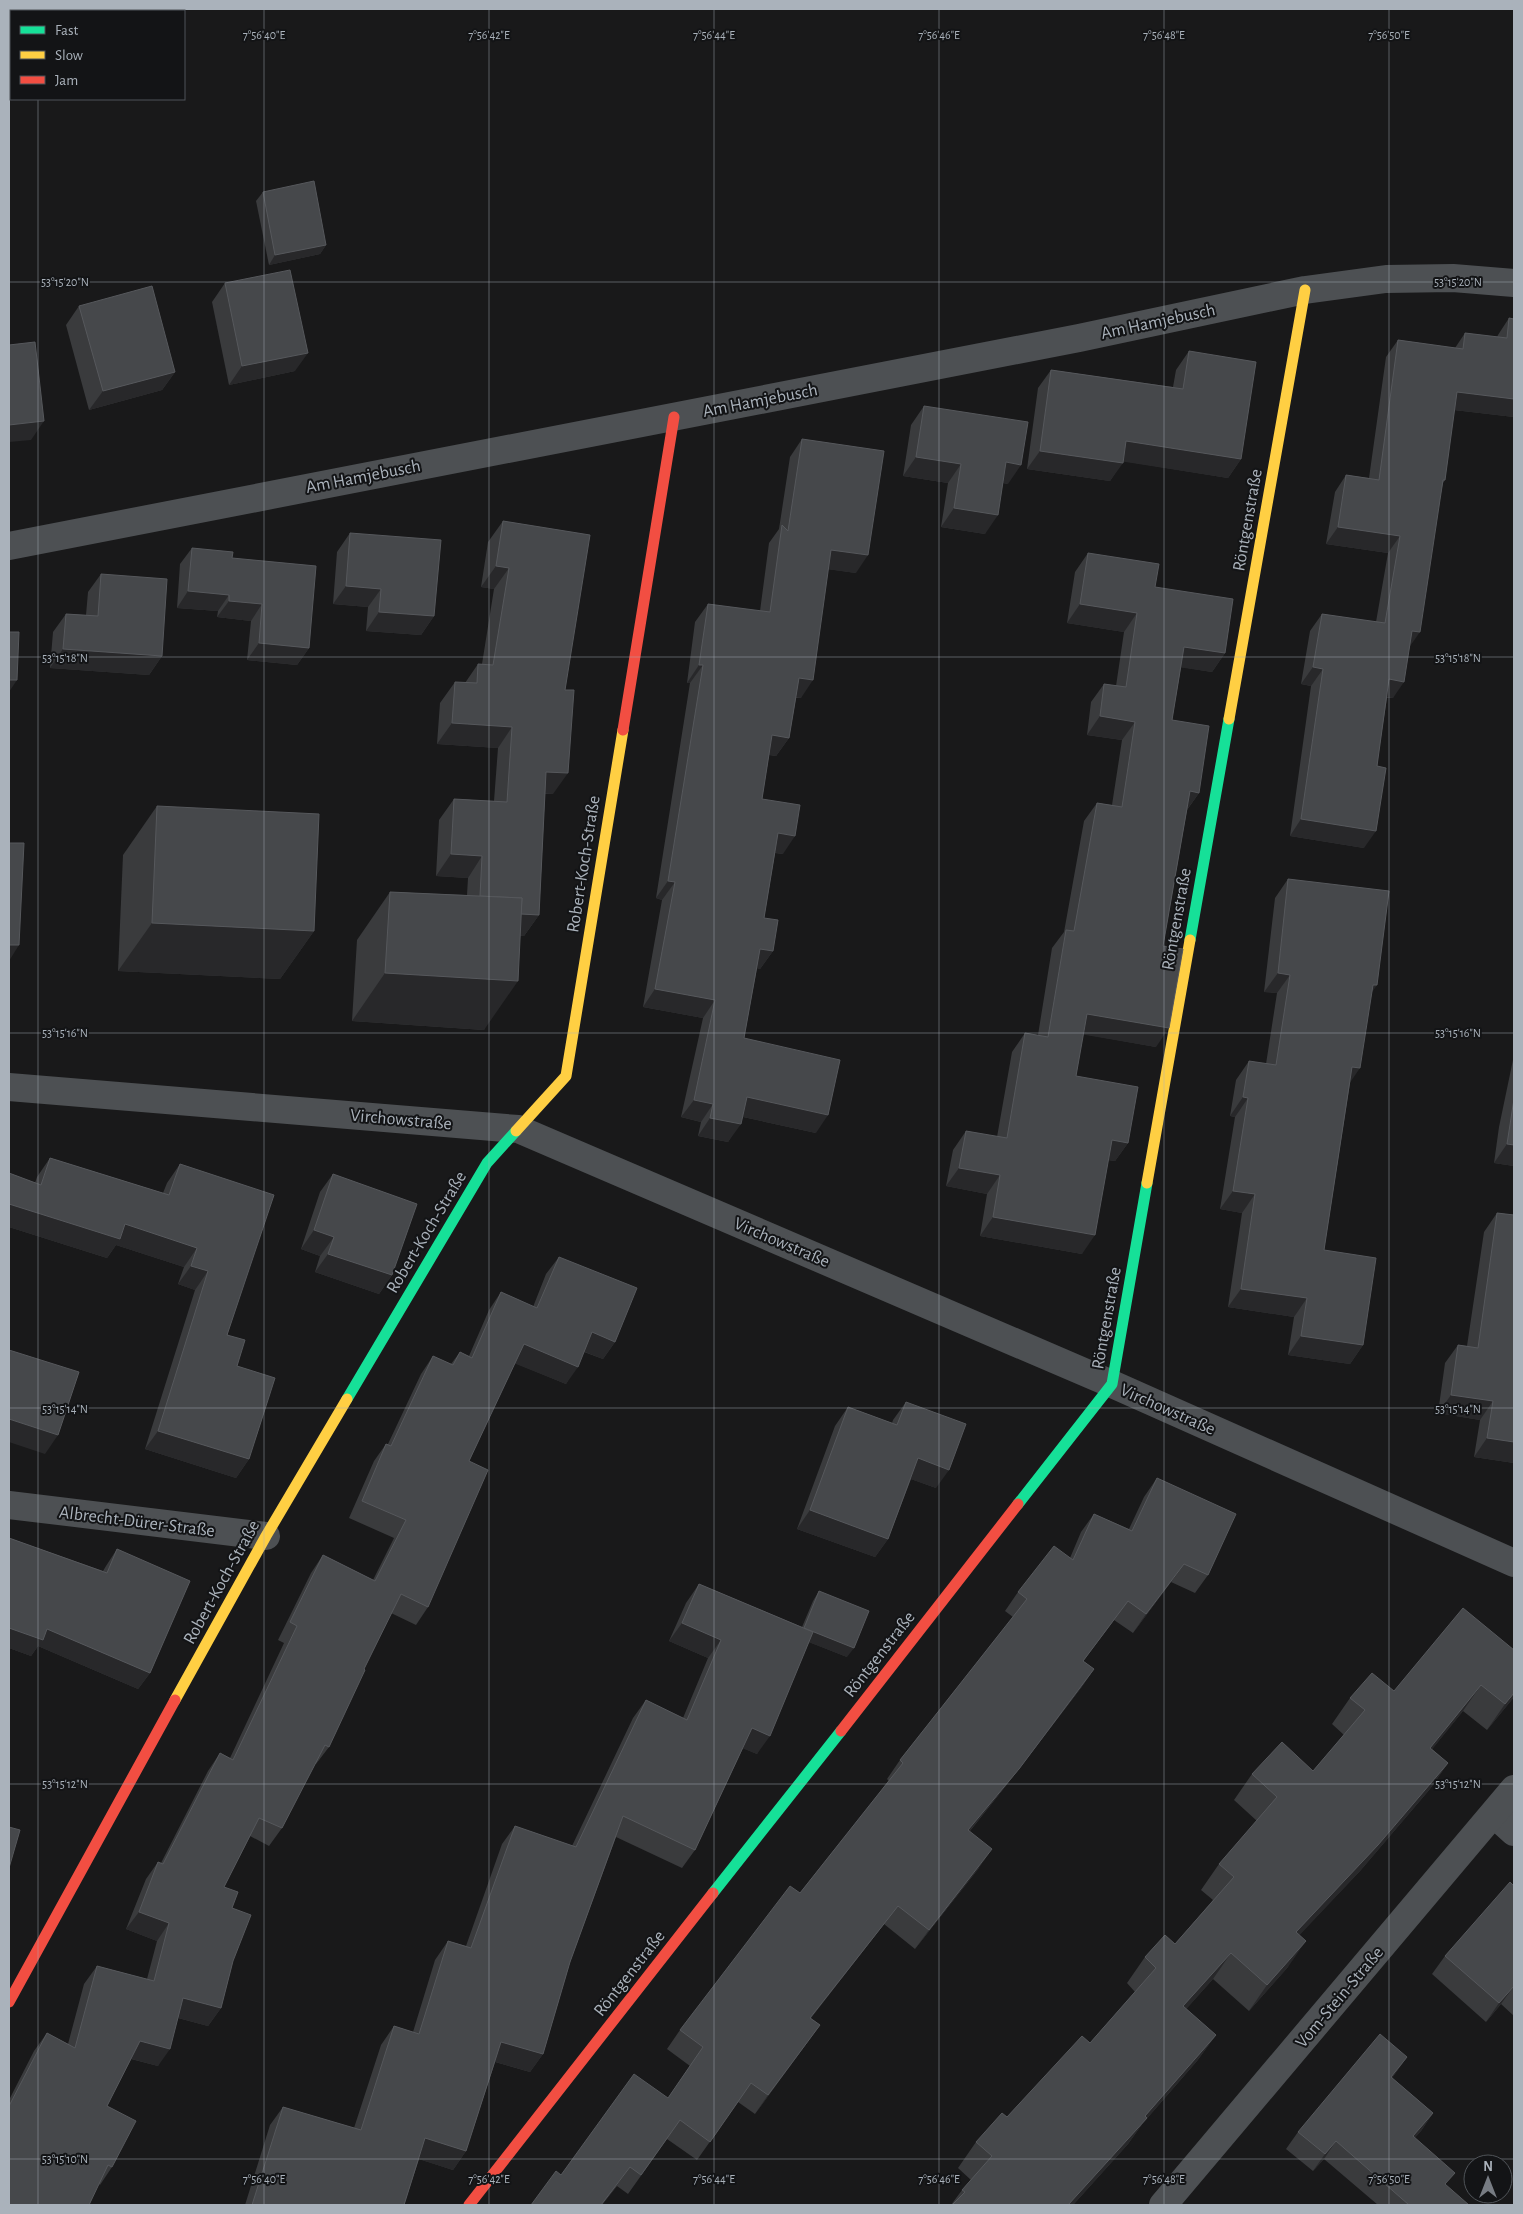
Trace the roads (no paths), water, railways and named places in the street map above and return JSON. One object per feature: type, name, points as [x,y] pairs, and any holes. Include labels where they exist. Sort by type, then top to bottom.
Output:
[{"type":"street","name":"Am Hamjebusch","points":[[9,546],[398,468],[674,417],[1079,338],[1305,290],[1386,279],[1453,278],[1514,283]]},
{"type":"street","name":"Röntgenstraße","points":[[469,2205],[1112,1384],[1305,290]]},
{"type":"street","name":"Robert-Koch-Straße","points":[[9,2002],[266,1536],[488,1163],[566,1076],[674,417]]},
{"type":"street","name":"Virchowstraße","points":[[9,1087],[518,1129],[1112,1384],[1514,1562]]},
{"type":"street","name":"Albrecht-Dürer-Straße","points":[[9,1505],[266,1536]]},
{"type":"street","name":"Vom-Stein-Straße","points":[[1163,2205],[1514,1789]]},
{"type":"street","points":[[1494,1814],[1514,1832]]}]
